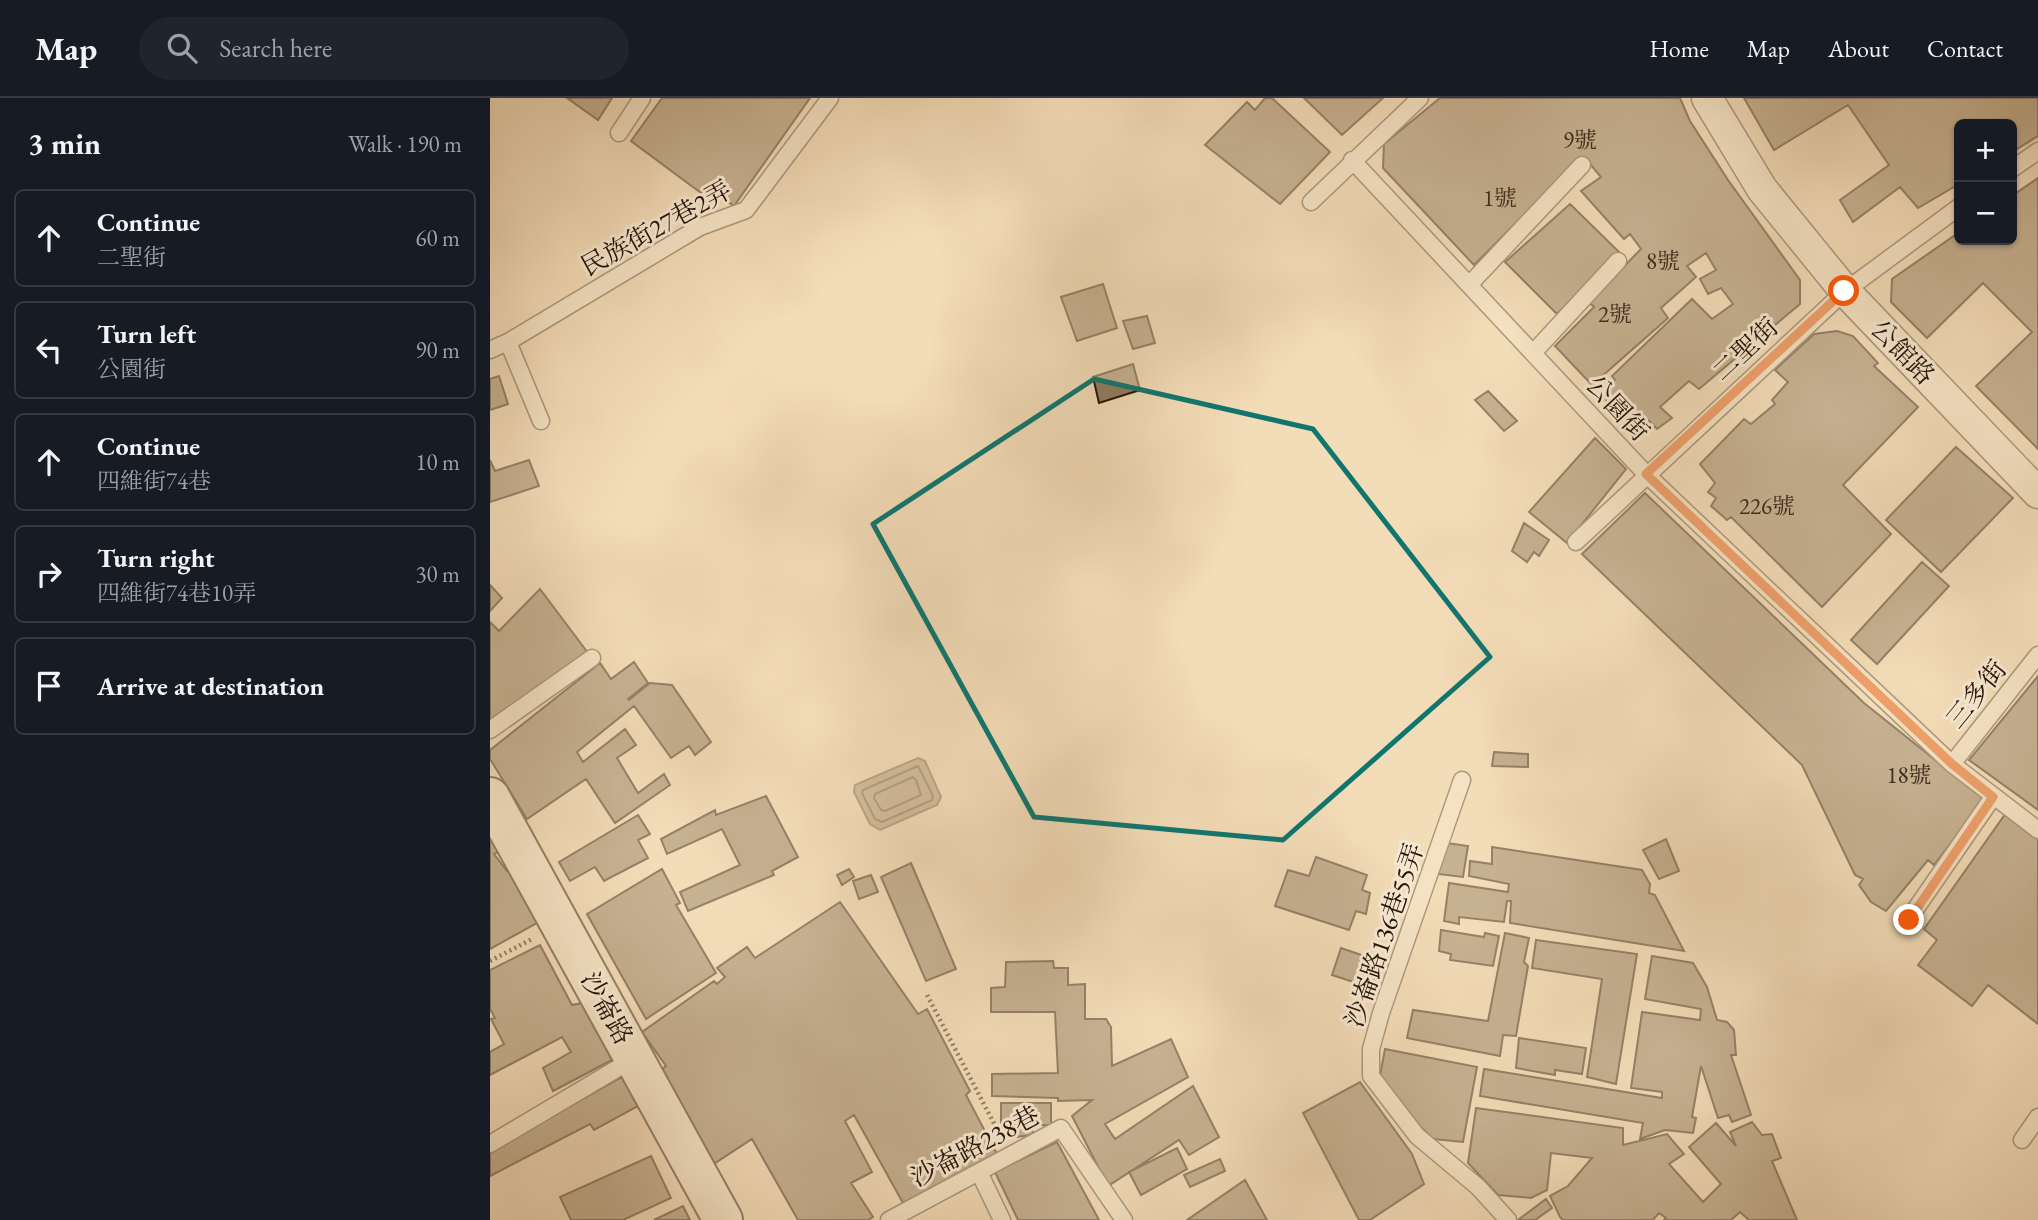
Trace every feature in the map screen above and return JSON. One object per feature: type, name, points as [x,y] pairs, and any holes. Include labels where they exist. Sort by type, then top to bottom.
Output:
[{"type":"street","name":"公館路","points":[[1707,98],[1762,189],[1844,291],[2038,493]]},
{"type":"street","name":"沙崙路","points":[[490,797],[723,1220]]},
{"type":"lane","points":[[619,133],[642,98]]},
{"type":"lane","name":"民族街27巷2弄","points":[[490,350],[508,342],[700,227],[746,210],[831,98]]},
{"type":"lane","points":[[1311,202],[1420,98]]},
{"type":"lane","points":[[2017,166],[2038,151]]},
{"type":"lane","name":"公園街","points":[[1352,160],[1646,474],[1952,764],[2038,830]]},
{"type":"lane","points":[[1469,285],[1582,165]]},
{"type":"lane","name":"二聖街","points":[[1577,542],[1646,474],[1844,291],[1954,211]]},
{"type":"lane","points":[[1533,353],[1618,261]]},
{"type":"lane","points":[[508,342],[541,421]]},
{"type":"lane","name":"三多街","points":[[1952,764],[2038,655]]},
{"type":"lane","points":[[490,730],[592,658]]},
{"type":"lane","name":"沙崙路136巷55弄","points":[[1462,780],[1381,1013],[1371,1049],[1371,1076],[1417,1136],[1478,1187],[1508,1220]]},
{"type":"lane","points":[[1909,920],[1993,797]]},
{"type":"lane","points":[[490,1144],[635,1058]]},
{"type":"lane","points":[[2022,1140],[2038,1117]]},
{"type":"lane","name":"沙崙路238巷","points":[[889,1220],[1061,1128],[1124,1220]]},
{"type":"lane","points":[[979,1172],[1003,1220]]},
{"type":"path","points":[[490,961],[561,923]]},
{"type":"path","points":[[927,995],[1010,1155]]},
{"type":"highlighted area","points":[[1094,379],[1313,429],[1490,657],[1283,840],[1034,817],[873,524]]},
{"type":"water","points":[[918,758],[925,761],[941,797],[937,805],[880,830],[870,824],[854,792],[855,785]]},
{"type":"building","points":[[567,98],[612,98],[598,120]]},
{"type":"building","points":[[662,98],[810,98],[734,206],[707,187],[701,193],[631,141]]},
{"type":"building","points":[[1265,98],[1272,98],[1330,152],[1280,204],[1205,145],[1247,102],[1255,110]]},
{"type":"building","points":[[1304,98],[1383,98],[1342,135]]},
{"type":"building","points":[[1440,98],[1680,98],[1690,121],[1728,180],[1800,280],[1800,304],[1699,389],[1689,381],[1660,407],[1672,418],[1657,429],[1643,415],[1639,418],[1620,401],[1613,407],[1600,394],[1615,380],[1612,376],[1692,299],[1712,319],[1733,304],[1721,288],[1708,294],[1700,279],[1716,270],[1706,253],[1687,266],[1696,277],[1661,308],[1668,318],[1592,385],[1555,346],[1594,307],[1589,302],[1641,249],[1630,234],[1624,239],[1581,191],[1601,177],[1586,159],[1571,168],[1474,265],[1383,168],[1384,144]]},
{"type":"building","points":[[1744,98],[2038,98],[2038,136],[2017,149],[2017,119],[1954,119],[1954,187],[1918,208],[1900,187],[1853,222],[1840,200],[1889,165],[1848,105],[1774,150]]},
{"type":"building","points":[[2038,178],[2038,449],[1976,386],[2032,332],[1983,283],[1927,338],[1891,302],[1892,279],[1954,236],[1954,245],[2017,245],[2017,193]]},
{"type":"building","points":[[1570,204],[1619,252],[1557,314],[1505,262]]},
{"type":"building","points":[[1103,284],[1117,328],[1077,341],[1061,297]]},
{"type":"building","points":[[1147,316],[1155,343],[1133,349],[1123,321]]},
{"type":"building","points":[[1837,331],[1853,336],[1878,363],[1874,366],[1918,407],[1843,485],[1891,534],[1822,607],[1731,517],[1727,520],[1711,506],[1716,498],[1708,492],[1715,483],[1700,464],[1744,419],[1751,424],[1775,404],[1772,400],[1788,382],[1775,370],[1814,334]]},
{"type":"building","points":[[1133,364],[1140,390],[1099,403],[1093,377]]},
{"type":"building","points":[[499,376],[508,404],[490,410],[490,379]]},
{"type":"building","points":[[1488,391],[1517,421],[1504,431],[1475,400]]},
{"type":"building","points":[[1595,438],[1626,469],[1567,543],[1529,512]]},
{"type":"building","points":[[1956,447],[2013,498],[1941,572],[1886,520]]},
{"type":"building","points":[[490,460],[495,471],[529,460],[539,486],[490,502]]},
{"type":"building","points":[[1645,493],[1864,703],[1984,799],[1934,865],[1928,860],[1886,911],[1871,902],[1859,885],[1863,879],[1855,875],[1802,765],[1582,554]]},
{"type":"building","points":[[1524,523],[1549,540],[1539,556],[1534,552],[1527,562],[1512,551]]},
{"type":"building","points":[[1922,562],[1949,586],[1877,664],[1851,640]]},
{"type":"building","points":[[490,585],[502,598],[490,611]]},
{"type":"building","points":[[540,589],[588,653],[490,725],[490,622],[499,631]]},
{"type":"building","points":[[634,662],[648,683],[628,699],[650,683],[672,685],[711,742],[695,755],[689,746],[671,758],[634,706],[577,752],[583,762],[625,729],[636,745],[617,758],[638,793],[664,774],[670,785],[615,823],[586,779],[527,819],[490,759],[490,750],[600,663],[611,679]]},
{"type":"building","points":[[2038,676],[2038,810],[1969,760]]},
{"type":"building","points":[[1494,752],[1528,754],[1528,767],[1492,766]]},
{"type":"building","points":[[766,796],[798,857],[772,871],[774,875],[688,911],[680,892],[740,865],[722,829],[667,854],[661,839],[715,810],[716,815]]},
{"type":"building","points":[[2006,813],[2038,838],[2038,1024],[1988,985],[1972,1006],[1918,965],[1937,940],[1924,929]]},
{"type":"building","points":[[638,815],[650,834],[638,840],[648,858],[604,881],[595,867],[570,881],[559,862]]},
{"type":"building","points":[[490,823],[505,848],[494,854],[507,871],[516,866],[544,919],[490,949]]},
{"type":"building","points":[[1666,839],[1679,871],[1659,879],[1643,850]]},
{"type":"building","points":[[1447,843],[1468,846],[1463,877],[1438,874]]},
{"type":"building","points":[[1492,847],[1642,870],[1650,884],[1649,893],[1655,895],[1684,951],[1510,923],[1511,901],[1507,901],[1504,922],[1459,917],[1459,924],[1444,921],[1449,883],[1508,892],[1509,884],[1469,876],[1470,861],[1492,864]]},
{"type":"building","points":[[1316,857],[1367,875],[1362,890],[1370,893],[1366,914],[1356,911],[1349,930],[1275,906],[1288,870],[1309,876]]},
{"type":"building","points":[[911,863],[956,969],[926,981],[881,877]]},
{"type":"building","points":[[662,869],[680,903],[676,905],[716,973],[646,1019],[587,914]]},
{"type":"building","points":[[849,869],[854,877],[842,885],[837,875]]},
{"type":"building","points":[[871,875],[878,892],[859,899],[853,881]]},
{"type":"building","points":[[840,902],[918,1014],[927,1009],[970,1091],[966,1095],[998,1156],[903,1203],[854,1115],[845,1121],[872,1172],[851,1183],[873,1217],[868,1220],[798,1220],[752,1139],[706,1169],[652,1077],[666,1066],[642,1032],[714,981],[717,984],[725,977],[717,968],[747,947],[755,958]]},
{"type":"building","points":[[1441,930],[1484,937],[1485,933],[1499,936],[1493,966],[1450,960],[1451,954],[1439,951]]},
{"type":"building","points":[[1505,933],[1529,938],[1524,962],[1528,966],[1516,1036],[1503,1035],[1500,1056],[1407,1038],[1413,1010],[1488,1021]]},
{"type":"building","points":[[1536,940],[1637,954],[1616,1084],[1587,1077],[1602,979],[1532,968]]},
{"type":"building","points":[[540,945],[572,1005],[582,1003],[612,1060],[553,1091],[543,1068],[571,1052],[562,1037],[490,1075],[490,1052],[504,1044],[491,1019],[495,1018],[490,1009],[490,970]]},
{"type":"building","points":[[1341,948],[1382,962],[1372,988],[1332,975]]},
{"type":"building","points":[[1652,956],[1693,963],[1707,987],[1717,1020],[1727,1022],[1734,1030],[1736,1055],[1731,1055],[1751,1115],[1732,1122],[1729,1115],[1718,1118],[1701,1066],[1692,1117],[1696,1118],[1693,1133],[1665,1130],[1640,1139],[1643,1123],[1480,1096],[1484,1069],[1662,1098],[1662,1092],[1631,1088],[1642,1012],[1700,1020],[1701,1009],[1645,999]]},
{"type":"building","points":[[1053,961],[1054,968],[1068,968],[1068,985],[1085,984],[1085,1019],[1106,1019],[1111,1027],[1112,1066],[1171,1039],[1188,1077],[1105,1124],[1115,1139],[1193,1086],[1219,1137],[1189,1155],[1179,1140],[1108,1186],[1072,1116],[1092,1100],[1058,1101],[1058,1098],[992,1096],[992,1074],[1058,1073],[1055,1012],[991,1012],[991,988],[1005,987],[1006,962]]},
{"type":"building","points":[[1519,1038],[1586,1048],[1582,1074],[1555,1070],[1555,1075],[1516,1068]]},
{"type":"building","points":[[1385,1049],[1477,1067],[1463,1142],[1433,1139],[1396,1103],[1380,1076]]},
{"type":"building","points":[[622,1077],[640,1105],[594,1130],[590,1124],[490,1176],[490,1151]]},
{"type":"building","points":[[1360,1082],[1412,1154],[1424,1184],[1370,1220],[1359,1220],[1303,1113]]},
{"type":"building","points":[[1001,1103],[1051,1103],[1051,1125],[1032,1125],[1033,1135],[1016,1137],[1014,1122],[1001,1123]]},
{"type":"building","points":[[1476,1108],[1623,1128],[1623,1145],[1667,1134],[1684,1154],[1669,1164],[1703,1202],[1721,1184],[1689,1147],[1716,1123],[1736,1146],[1730,1132],[1752,1122],[1762,1135],[1772,1134],[1781,1158],[1772,1161],[1797,1220],[1749,1220],[1740,1212],[1731,1220],[1664,1220],[1666,1218],[1659,1213],[1653,1220],[1563,1220],[1550,1196],[1568,1186],[1592,1158],[1551,1153],[1547,1190],[1531,1198],[1498,1195],[1468,1163]]},
{"type":"building","points":[[1057,1142],[1099,1220],[1018,1220],[995,1172]]},
{"type":"building","points":[[1177,1148],[1187,1169],[1141,1195],[1129,1172]]},
{"type":"building","points":[[651,1156],[671,1198],[623,1220],[571,1220],[560,1197]]},
{"type":"building","points":[[1220,1159],[1225,1171],[1190,1187],[1184,1175]]},
{"type":"building","points":[[1245,1180],[1267,1220],[1187,1220]]},
{"type":"building","points":[[1546,1199],[1552,1208],[1535,1220],[1518,1220]]},
{"type":"building","points":[[683,1206],[690,1220],[654,1220]]},
{"type":"route","points":[[1844,291],[1646,474],[1952,764],[1993,797],[1909,920]]}]
